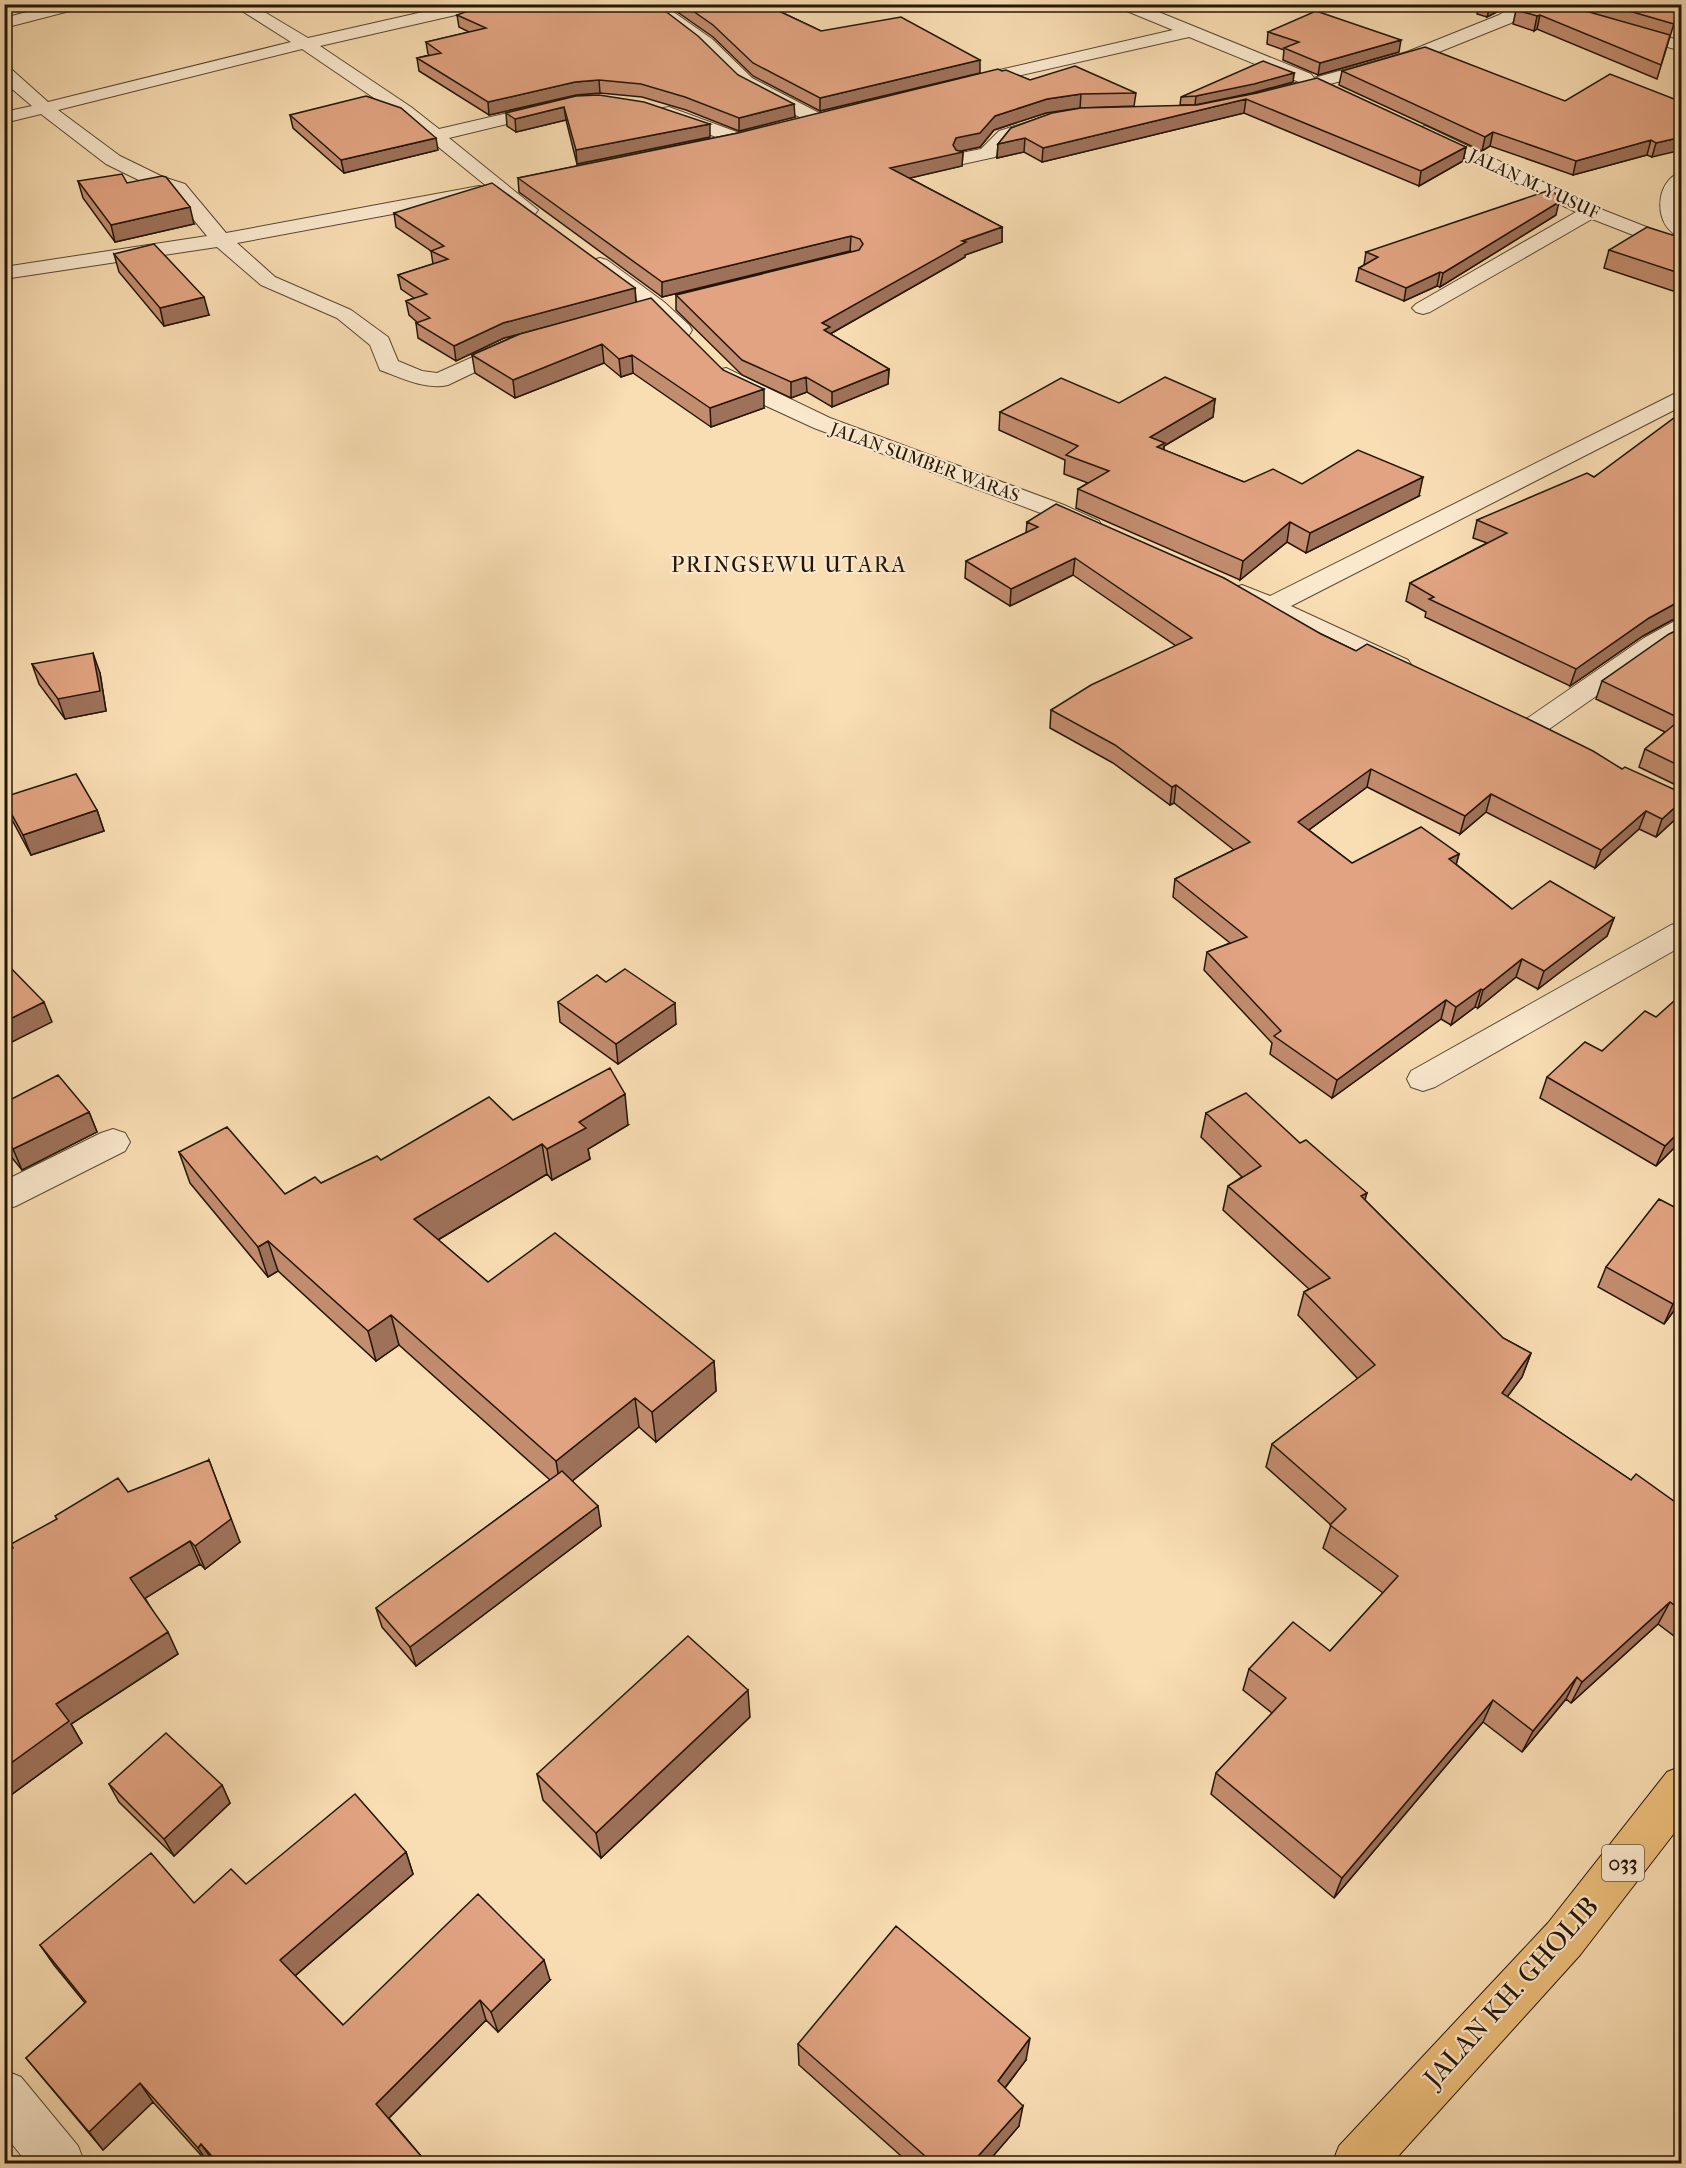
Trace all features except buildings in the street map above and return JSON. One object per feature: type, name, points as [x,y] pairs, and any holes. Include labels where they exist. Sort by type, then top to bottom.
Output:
[{"type":"main road","name":"JALAN KH. GHOLIB","points":[[1357,2163],[1564,1939],[1682,1787]]},
{"type":"street","points":[[4,23],[79,4]]},
{"type":"street","points":[[240,4],[405,111],[433,136],[545,223]]},
{"type":"street","points":[[4,118],[304,44],[482,4]]},
{"type":"street","points":[[651,4],[706,43],[746,82],[819,120]]},
{"type":"street","points":[[1138,7],[1189,32],[1346,96]]},
{"type":"street","points":[[1265,97],[1413,56],[1505,19],[1524,7],[1543,7],[1575,16]]},
{"type":"street","points":[[1607,25],[1682,46]]},
{"type":"street","points":[[951,86],[1189,32]]},
{"type":"street","points":[[4,72],[63,124],[113,160],[156,181],[178,188],[221,240],[268,281],[344,314],[380,342],[388,365],[418,376],[441,380],[513,345],[536,338]]},
{"type":"street","points":[[433,136],[566,104]]},
{"type":"street","points":[[655,107],[738,140]]},
{"type":"street","points":[[794,126],[841,114]]},
{"type":"street","points":[[963,158],[988,153],[993,144],[1013,131],[1047,120],[1069,117]]},
{"type":"street","name":"JALAN M. YUSUF","points":[[1407,124],[1591,212],[1682,248]]},
{"type":"street","points":[[704,146],[760,134]]},
{"type":"street","points":[[1682,178],[1672,187],[1668,205],[1674,223],[1682,231]]},
{"type":"street","points":[[4,273],[221,240],[521,184]]},
{"type":"street","points":[[1423,308],[1591,212]]},
{"type":"street","name":"JALAN SUMBER WARAS","points":[[582,251],[646,309],[703,352],[733,382],[822,423],[1055,510],[1109,534]]},
{"type":"street","points":[[646,309],[680,301]]},
{"type":"street","points":[[1271,606],[1682,397]]},
{"type":"street","points":[[1217,582],[1417,675]]},
{"type":"street","points":[[1532,729],[1653,644],[1682,628]]},
{"type":"street","points":[[1423,1079],[1682,932]]},
{"type":"street","points":[[4,1197],[113,1142]]},
{"type":"street","points":[[4,2094],[60,2163]]},
{"type":"district","name":"PRINGSEWU UTARA","points":[[789,564]]}]
